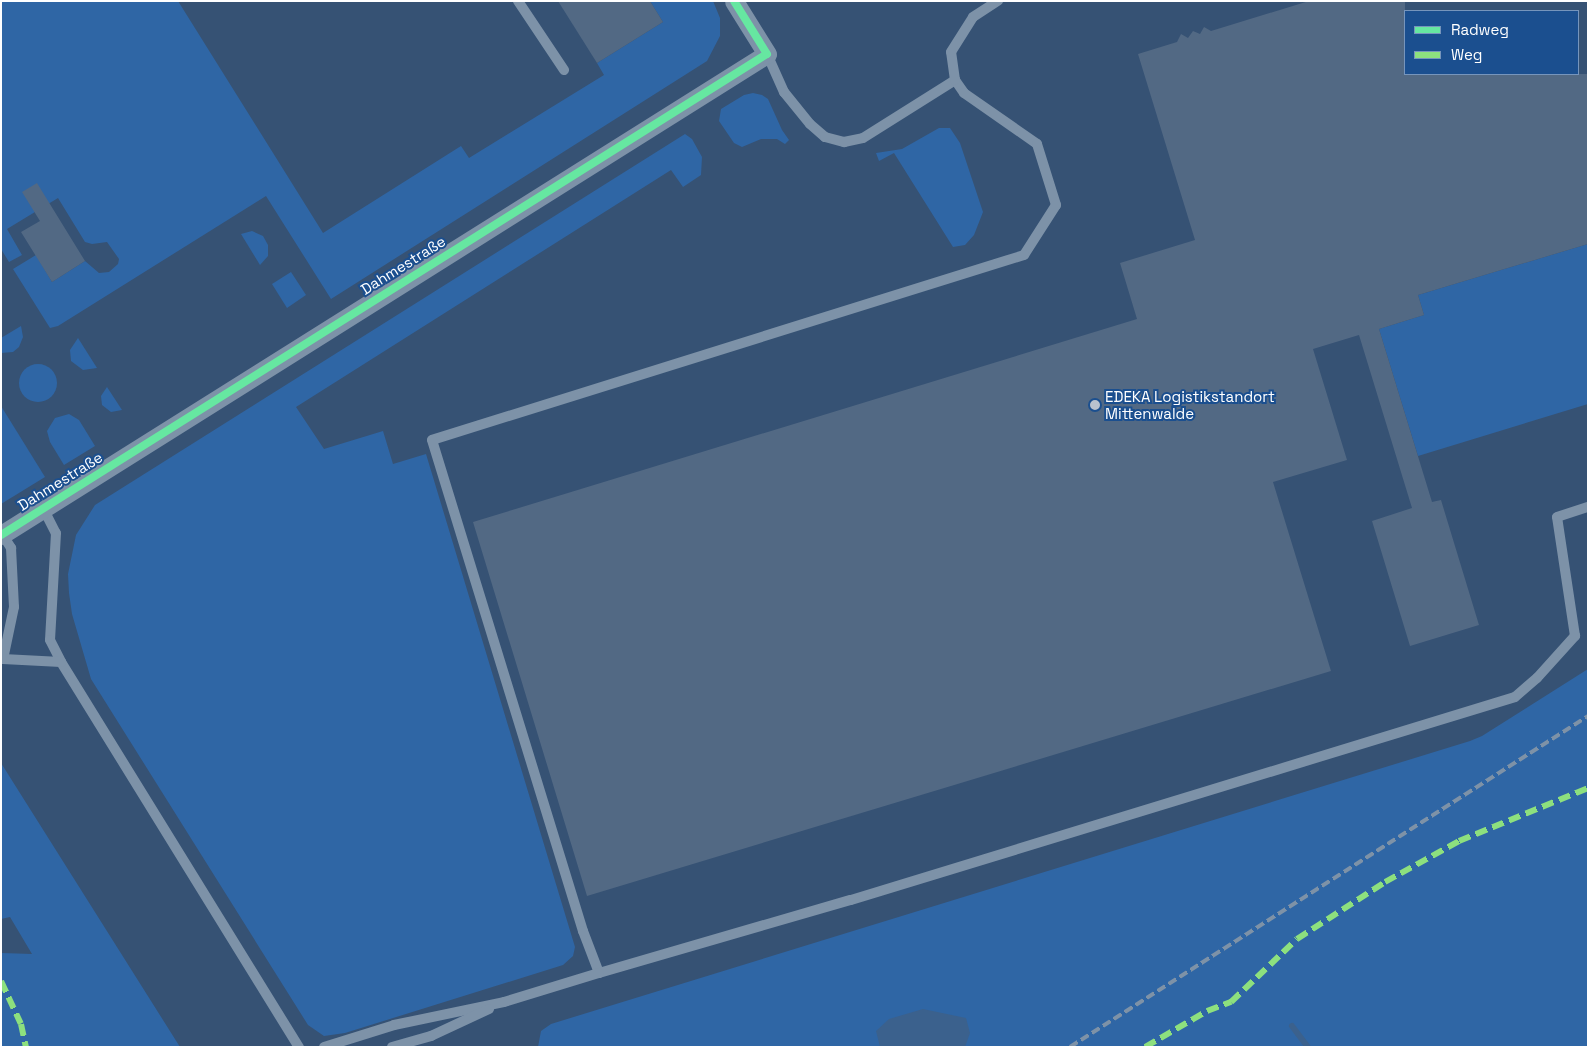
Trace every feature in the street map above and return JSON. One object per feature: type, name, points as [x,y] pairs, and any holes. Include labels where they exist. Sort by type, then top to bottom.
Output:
[{"type":"street","points":[[734,1],[767,54]]},
{"type":"street","name":"Dahmestraße","points":[[2,534],[767,54]]},
{"type":"lane","points":[[518,1],[564,70]]},
{"type":"lane","points":[[599,973],[583,931],[432,440],[1024,255],[1056,205],[1037,144],[964,93],[955,80],[951,52],[973,17],[998,1]]},
{"type":"lane","points":[[767,54],[784,92],[810,124],[825,137],[844,142],[863,138],[955,80]]},
{"type":"lane","points":[[324,1047],[394,1024],[504,1002],[851,900],[1515,697],[1537,678],[1575,636],[1557,517],[1588,507]]},
{"type":"lane","points":[[43,508],[56,533],[50,640],[61,662],[299,1047]]},
{"type":"lane","points":[[2,534],[11,548],[14,607],[3,659],[61,662]]},
{"type":"lane","points":[[392,1047],[431,1036],[504,1002]]},
{"type":"shaded area","points":[[1,1],[178,1],[323,233],[461,146],[469,158],[604,75],[597,63],[663,22],[650,1],[713,1],[720,18],[720,36],[707,61],[331,299],[266,196],[58,326],[50,328],[13,269],[36,255],[52,282],[85,261],[99,273],[109,272],[118,264],[119,259],[107,242],[92,244],[85,242],[58,198],[7,229],[22,255],[9,262],[1,249]]},
{"type":"shaded area","points":[[753,93],[768,99],[782,130],[789,140],[785,144],[777,139],[761,139],[742,147],[734,143],[719,121],[721,109],[744,95]]},
{"type":"shaded area","points":[[939,128],[950,128],[960,143],[983,212],[974,235],[965,245],[953,247],[894,153],[879,161],[876,153],[902,149]]},
{"type":"shaded area","points":[[685,134],[692,139],[702,157],[701,175],[683,187],[671,170],[296,407],[324,449],[383,431],[393,464],[426,454],[575,947],[573,956],[563,965],[345,1033],[324,1036],[308,1025],[91,679],[72,614],[69,593],[68,574],[76,535],[95,505]]},
{"type":"shaded area","points":[[252,231],[263,236],[268,245],[268,256],[260,265],[241,234]]},
{"type":"shaded area","points":[[1588,244],[1588,404],[1418,456],[1379,329],[1424,315],[1418,295]]},
{"type":"shaded area","points":[[291,272],[306,295],[287,308],[272,284]]},
{"type":"shaded area","points":[[21,326],[23,337],[19,347],[13,352],[1,353],[1,338]]},
{"type":"shaded area","points":[[78,338],[97,368],[83,370],[71,361],[70,350]]},
{"type":"shaded area","points":[[38,364],[52,369],[57,383],[52,397],[38,402],[24,397],[19,383],[24,369]]},
{"type":"shaded area","points":[[107,387],[122,410],[111,412],[102,405],[101,396]]},
{"type":"shaded area","points":[[1,406],[45,477],[1,504]]},
{"type":"shaded area","points":[[69,414],[79,420],[95,446],[64,465],[50,442],[47,431],[55,418]]},
{"type":"shaded area","points":[[1588,669],[1588,1047],[538,1047],[541,1031],[551,1024],[1470,741],[1482,736]]},
{"type":"shaded area","points":[[1,763],[180,1047],[1,1047],[1,953],[32,954],[10,917],[1,919]]},
{"type":"shaded area","points":[[923,1009],[966,1018],[970,1033],[965,1047],[880,1047],[876,1031],[889,1019]]},
{"type":"building","points":[[558,1],[650,1],[663,22],[597,63]]},
{"type":"building","name":"EDEKA Logistikstandort Mittenwalde","points":[[1309,1],[1405,1],[1404,75],[1588,74],[1588,244],[1418,295],[1424,315],[1379,329],[1432,502],[1441,500],[1479,625],[1410,646],[1372,521],[1412,508],[1359,335],[1313,349],[1347,460],[1273,482],[1331,671],[587,896],[473,522],[1137,319],[1120,263],[1195,240],[1138,54],[1177,42],[1181,34],[1188,38],[1193,31],[1200,34],[1204,27],[1211,31]]},
{"type":"building","points":[[37,183],[85,261],[52,282],[21,232],[40,221],[22,192]]},
{"type":"waterway","points":[[1292,1026],[1308,1047]]},
{"type":"railway","points":[[1070,1047],[1588,716]]},
{"type":"marked path","points":[[1145,1047],[1207,1011],[1231,1002],[1297,939],[1385,882],[1459,841],[1588,788]]},
{"type":"marked path","points":[[1,981],[21,1024],[26,1047]]},
{"type":"cycle path","points":[[1,535],[767,54],[734,1]]},
{"type":"place","name":"EDEKA Logistikstandort Mittenwalde","points":[[1095,405]]}]
